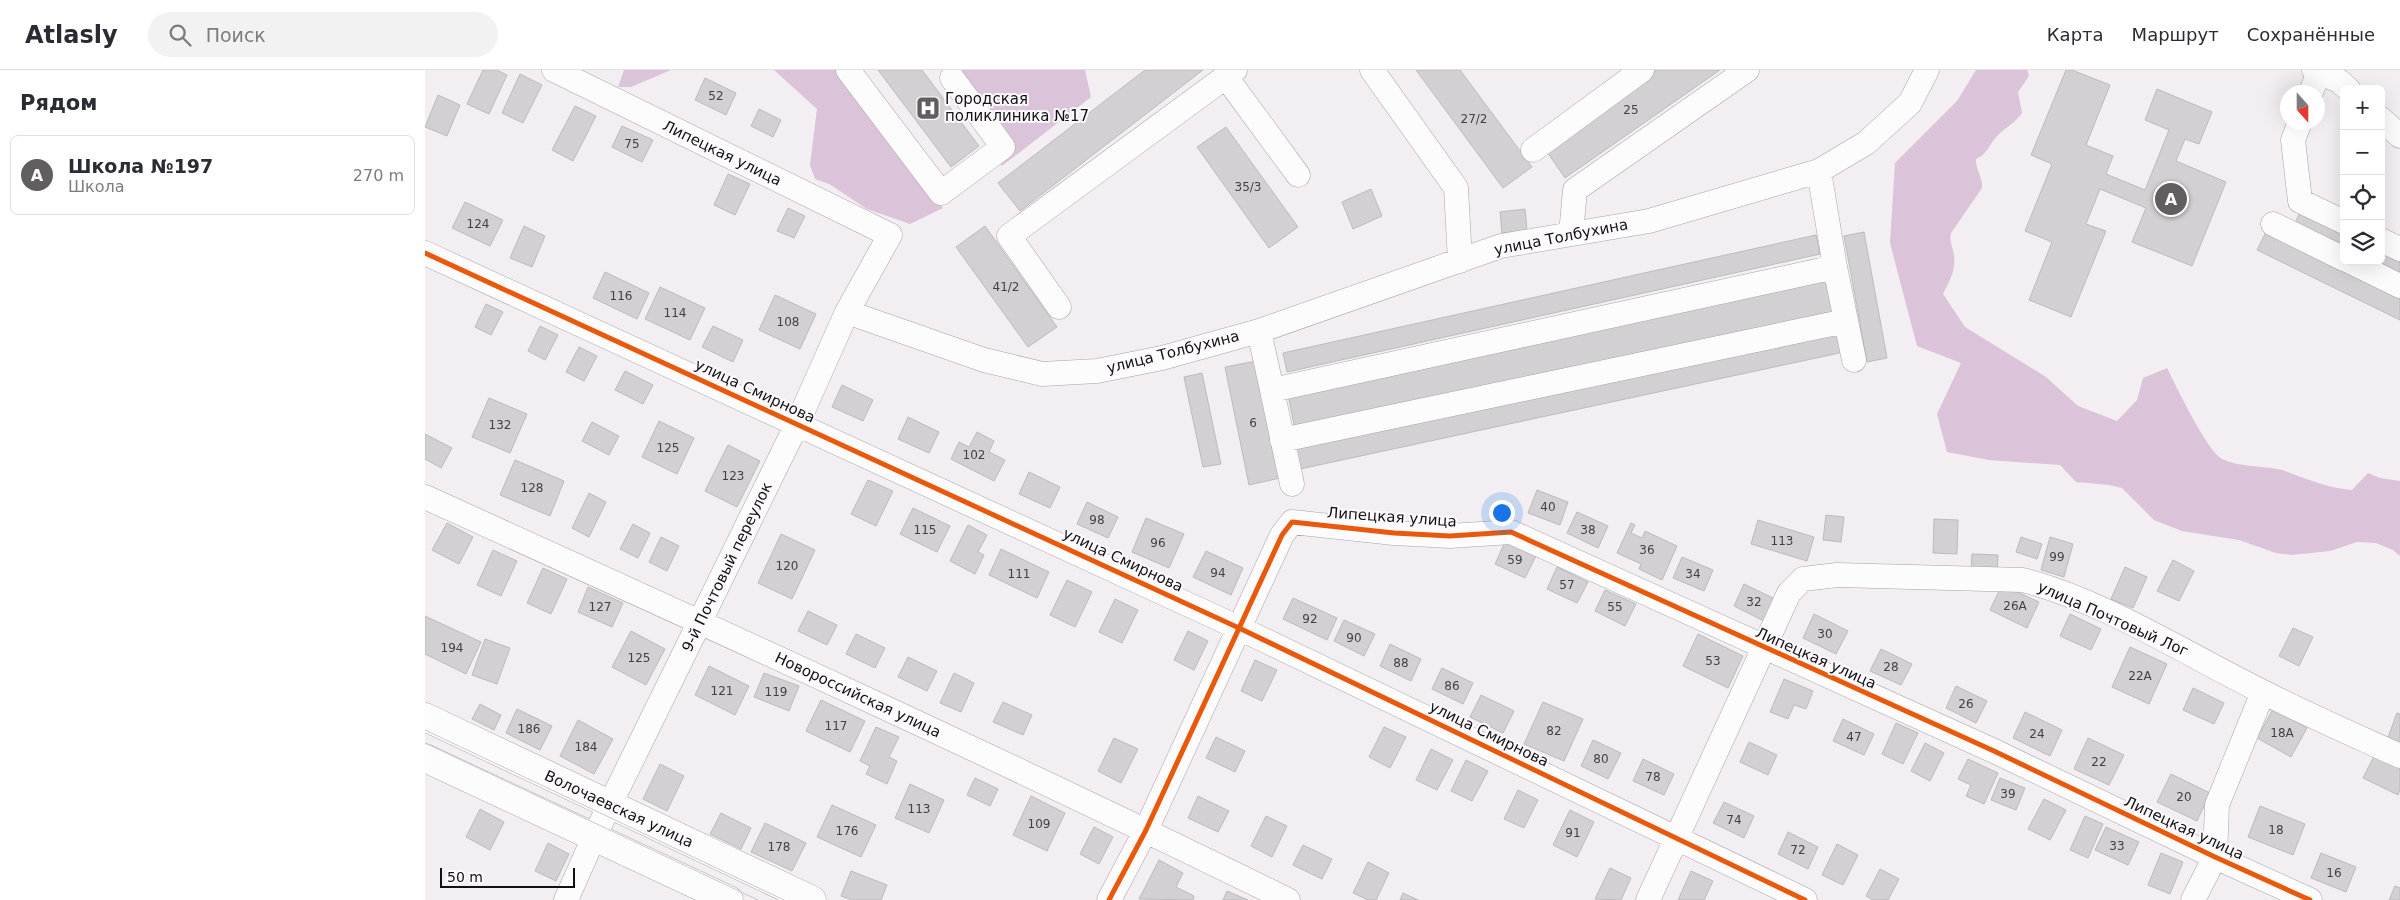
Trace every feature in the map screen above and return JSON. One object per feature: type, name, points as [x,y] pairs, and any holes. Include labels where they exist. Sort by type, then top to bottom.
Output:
[{"type":"main road","name":"Волочаевская улица","points":[[425,717],[812,900]]},
{"type":"main road","points":[[425,758],[729,900]]},
{"type":"street","name":"Липецкая улица","points":[[554,70],[891,235]]},
{"type":"street","points":[[848,70],[941,193],[1003,147],[953,73]]},
{"type":"street","points":[[1372,70],[1456,188],[1460,261]]},
{"type":"street","points":[[1533,150],[1642,70]]},
{"type":"street","points":[[1571,234],[1575,190],[1747,70]]},
{"type":"street","name":"улица Толбухина","points":[[847,312],[984,360],[1042,374],[1107,369],[1162,358],[1259,331],[1501,246],[1649,221],[1819,171],[1866,143],[1910,103],[1927,70]]},
{"type":"street","points":[[1059,307],[1009,236],[1231,73],[1298,175]]},
{"type":"street","points":[[2315,78],[2339,81],[2344,85]]},
{"type":"street","points":[[2385,123],[2400,136]]},
{"type":"street","points":[[2297,130],[2293,140],[2300,201],[2340,220]]},
{"type":"street","points":[[1819,171],[1835,267],[1854,360]]},
{"type":"street","points":[[2273,224],[2340,257]]},
{"type":"street","name":"9-й Почтовый переулок","points":[[566,900],[594,837],[797,424],[847,312],[891,235]]},
{"type":"street","points":[[2385,242],[2400,249]]},
{"type":"street","name":"улица Смирнова","points":[[425,252],[1239,628],[1805,900]]},
{"type":"street","points":[[2357,265],[2400,286]]},
{"type":"street","points":[[1272,390],[1835,267]]},
{"type":"street","points":[[1282,440],[1846,321]]},
{"type":"street","points":[[1259,331],[1292,484]]},
{"type":"street","name":"Новороссийская улица","points":[[425,496],[701,622],[1146,830],[1288,900]]},
{"type":"street","name":"Липецкая улица","points":[[1239,628],[1282,535],[1292,522],[1393,533],[1450,536],[1511,532],[1994,751],[2215,857],[2310,900]]},
{"type":"street","name":"улица Почтовый Лог","points":[[1765,648],[1789,593],[1803,579],[1837,575],[2023,580],[2050,587],[2149,632],[2263,692],[2400,756]]},
{"type":"street","points":[[1109,900],[1146,830],[1239,628]]},
{"type":"street","points":[[1648,900],[1765,648]]},
{"type":"street","points":[[2193,900],[2215,857],[2217,805],[2263,692]]},
{"type":"shaded area","points":[[624,70],[671,70],[631,87],[618,87]]},
{"type":"shaded area","points":[[774,70],[838,70],[943,208],[910,224],[867,209],[829,184],[815,179],[810,165],[817,109]]},
{"type":"shaded area","points":[[961,70],[1085,70],[1091,97],[1002,166],[960,105]]},
{"type":"shaded area","points":[[1976,70],[2027,70],[2029,76],[2018,92],[2022,113],[1995,138],[1986,152],[1976,159],[1982,188],[1951,233],[1950,239],[1954,266],[1943,294],[1965,327],[2046,377],[2078,406],[2117,421],[2137,400],[2143,378],[2167,368],[2208,444],[2216,454],[2229,462],[2282,470],[2325,485],[2352,490],[2368,473],[2380,478],[2400,481],[2400,556],[2393,550],[2376,543],[2357,542],[2330,551],[2291,555],[2276,553],[2239,540],[2182,531],[2154,520],[2122,488],[2076,482],[2060,465],[1989,460],[1947,452],[1937,414],[1961,363],[1917,346],[1890,243],[1895,163],[1957,101]]},
{"type":"building","points":[[483,70],[497,70],[507,75],[489,114],[467,104]]},
{"type":"building","name":"Городская поликлиника №17","points":[[878,70],[922,70],[979,146],[951,167]]},
{"type":"building","points":[[1145,70],[1203,70],[1020,211],[998,183]]},
{"type":"building","points":[[1416,70],[1460,70],[1532,167],[1503,188]]},
{"type":"building","points":[[1655,70],[1720,70],[1565,178],[1545,149]]},
{"type":"building","points":[[2066,70],[2072,70],[2110,85],[2086,145],[2113,156],[2106,174],[2145,190],[2169,130],[2145,120],[2157,89],[2212,112],[2199,144],[2185,139],[2176,161],[2226,182],[2192,266],[2132,242],[2146,208],[2100,189],[2086,224],[2106,231],[2071,317],[2029,300],[2052,242],[2025,231],[2052,164],[2031,155]]},
{"type":"building","points":[[520,74],[542,85],[523,123],[502,113]]},
{"type":"building","points":[[705,78],[736,93],[726,115],[695,100]]},
{"type":"building","points":[[438,95],[460,105],[447,136],[425,127]]},
{"type":"building","points":[[575,106],[596,116],[573,161],[552,150]]},
{"type":"building","points":[[759,109],[781,120],[773,137],[751,126]]},
{"type":"building","points":[[622,126],[653,140],[642,162],[612,147]]},
{"type":"building","points":[[1226,127],[1298,227],[1269,248],[1197,147]]},
{"type":"building","points":[[728,174],[750,184],[735,215],[714,205]]},
{"type":"building","points":[[1371,189],[1382,216],[1353,229],[1342,202]]},
{"type":"building","points":[[465,202],[503,220],[490,246],[452,228]]},
{"type":"building","points":[[2303,206],[2340,224],[2340,245],[2295,223]]},
{"type":"building","points":[[788,208],[805,216],[794,238],[777,231]]},
{"type":"building","points":[[1525,209],[1527,230],[1502,233],[1500,212]]},
{"type":"building","points":[[524,226],[545,236],[532,267],[510,258]]},
{"type":"building","points":[[985,226],[1057,327],[1028,347],[956,247]]},
{"type":"building","points":[[1864,232],[1887,358],[1867,362],[1844,236]]},
{"type":"building","points":[[2266,232],[2400,298],[2400,320],[2257,250]]},
{"type":"building","points":[[1816,235],[1820,254],[1287,372],[1283,353]]},
{"type":"building","points":[[2385,247],[2400,254],[2400,275],[2380,265],[2385,265]]},
{"type":"building","points":[[605,272],[649,293],[637,319],[593,298]]},
{"type":"building","points":[[1828,278],[1835,311],[1295,429],[1288,395]]},
{"type":"building","points":[[660,287],[705,308],[690,340],[645,319]]},
{"type":"building","points":[[775,295],[816,314],[800,349],[759,330]]},
{"type":"building","points":[[486,304],[503,312],[491,335],[475,327]]},
{"type":"building","points":[[540,326],[558,335],[545,360],[528,351]]},
{"type":"building","points":[[713,326],[743,340],[733,362],[702,347]]},
{"type":"building","points":[[1840,331],[1844,352],[1300,469],[1295,449]]},
{"type":"building","points":[[579,347],[597,356],[584,381],[566,372]]},
{"type":"building","points":[[1256,361],[1280,478],[1249,485],[1225,367]]},
{"type":"building","points":[[625,371],[653,385],[643,404],[615,390]]},
{"type":"building","points":[[1202,373],[1221,464],[1203,467],[1184,377]]},
{"type":"building","points":[[842,385],[873,400],[863,421],[832,407]]},
{"type":"building","points":[[489,398],[527,414],[510,453],[472,437]]},
{"type":"building","points":[[908,417],[939,432],[929,453],[898,439]]},
{"type":"building","points":[[659,421],[694,438],[677,474],[642,457]]},
{"type":"building","points":[[592,422],[619,436],[609,455],[582,441]]},
{"type":"building","points":[[977,432],[994,441],[989,452],[1005,460],[994,481],[951,459],[959,442],[969,447]]},
{"type":"building","points":[[425,434],[452,448],[441,468],[425,459]]},
{"type":"building","points":[[728,445],[760,461],[737,507],[705,491]]},
{"type":"building","points":[[515,460],[564,481],[550,516],[500,495]]},
{"type":"building","points":[[1029,472],[1060,487],[1050,508],[1019,494]]},
{"type":"building","points":[[868,480],[893,491],[876,526],[851,514]]},
{"type":"building","points":[[1537,490],[1568,502],[1560,525],[1528,513]]},
{"type":"building","points":[[589,493],[606,502],[589,537],[572,528]]},
{"type":"building","points":[[1087,502],[1118,517],[1108,538],[1077,524]]},
{"type":"building","points":[[913,508],[950,526],[937,552],[900,534]]},
{"type":"building","points":[[1577,512],[1608,526],[1598,548],[1567,533]]},
{"type":"building","points":[[1826,515],[1844,517],[1841,542],[1823,540]]},
{"type":"building","points":[[1146,518],[1184,534],[1169,568],[1132,552]]},
{"type":"building","points":[[1934,519],[1958,520],[1957,554],[1933,553]]},
{"type":"building","points":[[1758,520],[1814,537],[1807,561],[1751,544]]},
{"type":"building","points":[[447,523],[473,537],[459,564],[432,550]]},
{"type":"building","points":[[1631,523],[1635,525],[1631,533],[1642,538],[1645,531],[1677,546],[1662,580],[1639,569],[1641,564],[1617,553]]},
{"type":"building","points":[[633,524],[650,533],[638,558],[620,549]]},
{"type":"building","points":[[968,525],[987,535],[978,552],[984,555],[975,574],[950,561]]},
{"type":"building","points":[[781,534],[815,550],[792,599],[758,583]]},
{"type":"building","points":[[661,537],[679,546],[667,571],[649,562]]},
{"type":"building","points":[[2021,537],[2042,544],[2037,559],[2016,552]]},
{"type":"building","points":[[2050,537],[2073,544],[2064,577],[2041,570]]},
{"type":"building","points":[[1505,542],[1536,556],[1525,578],[1495,564]]},
{"type":"building","points":[[1001,549],[1049,572],[1037,598],[989,575]]},
{"type":"building","points":[[493,550],[517,561],[501,596],[477,585]]},
{"type":"building","points":[[1206,551],[1243,568],[1231,595],[1193,577]]},
{"type":"building","points":[[1972,554],[1998,555],[1997,573],[1971,572]]},
{"type":"building","points":[[1682,557],[1713,570],[1704,591],[1673,578]]},
{"type":"building","points":[[2173,560],[2194,571],[2179,601],[2157,591]]},
{"type":"building","points":[[1557,567],[1588,582],[1577,603],[1547,589]]},
{"type":"building","points":[[2125,567],[2147,577],[2133,608],[2111,599]]},
{"type":"building","points":[[543,568],[567,579],[551,614],[527,603]]},
{"type":"building","points":[[1067,580],[1092,592],[1075,627],[1050,615]]},
{"type":"building","points":[[1744,584],[1775,599],[1764,621],[1734,606]]},
{"type":"building","points":[[2002,585],[2039,602],[2027,628],[1990,610]]},
{"type":"building","points":[[588,587],[623,603],[612,627],[578,612]]},
{"type":"building","points":[[1605,590],[1636,604],[1625,626],[1595,611]]},
{"type":"building","points":[[1293,598],[1337,618],[1327,640],[1283,619]]},
{"type":"building","points":[[1115,599],[1138,610],[1122,643],[1099,632]]},
{"type":"building","points":[[808,611],[837,625],[827,645],[798,631]]},
{"type":"building","points":[[1814,614],[1848,631],[1836,654],[1803,638]]},
{"type":"building","points":[[2070,614],[2101,629],[2091,650],[2060,636]]},
{"type":"building","points":[[425,616],[481,642],[466,674],[425,654]]},
{"type":"building","points":[[1344,620],[1375,634],[1364,656],[1334,641]]},
{"type":"building","points":[[2293,628],[2313,637],[2299,666],[2279,656]]},
{"type":"building","points":[[631,631],[665,649],[646,685],[612,667]]},
{"type":"building","points":[[1188,631],[1208,641],[1194,670],[1174,660]]},
{"type":"building","points":[[856,634],[885,648],[875,668],[846,654]]},
{"type":"building","points":[[1698,634],[1743,656],[1728,688],[1683,666]]},
{"type":"building","points":[[485,639],[510,648],[497,684],[472,675]]},
{"type":"building","points":[[1390,644],[1421,659],[1411,681],[1380,666]]},
{"type":"building","points":[[2130,647],[2167,664],[2149,704],[2112,687]]},
{"type":"building","points":[[1881,649],[1912,664],[1901,685],[1870,671]]},
{"type":"building","points":[[908,657],[937,671],[927,691],[898,677]]},
{"type":"building","points":[[1255,660],[1277,670],[1262,701],[1241,691]]},
{"type":"building","points":[[709,666],[749,686],[735,715],[695,695]]},
{"type":"building","points":[[1442,668],[1473,683],[1463,704],[1432,689]]},
{"type":"building","points":[[764,673],[799,686],[789,711],[754,697]]},
{"type":"building","points":[[954,673],[974,683],[961,712],[940,703]]},
{"type":"building","points":[[1784,679],[1813,691],[1806,709],[1794,705],[1788,719],[1770,712]]},
{"type":"building","points":[[1956,686],[1987,701],[1976,723],[1946,708]]},
{"type":"building","points":[[2193,688],[2224,703],[2214,724],[2183,710]]},
{"type":"building","points":[[1481,695],[1514,711],[1503,733],[1470,717]]},
{"type":"building","points":[[821,700],[865,721],[850,752],[806,731]]},
{"type":"building","points":[[1003,702],[1032,715],[1023,735],[993,722]]},
{"type":"building","points":[[1543,702],[1583,719],[1564,761],[1524,744]]},
{"type":"building","points":[[480,704],[501,715],[494,730],[472,719]]},
{"type":"building","points":[[517,709],[552,726],[540,750],[506,733]]},
{"type":"building","points":[[2273,709],[2307,728],[2291,757],[2257,738]]},
{"type":"building","points":[[2025,712],[2062,730],[2050,756],[2013,738]]},
{"type":"building","points":[[2397,713],[2400,714],[2400,745],[2387,740]]},
{"type":"building","points":[[1843,719],[1874,734],[1864,755],[1833,741]]},
{"type":"building","points":[[578,720],[613,739],[594,774],[560,756]]},
{"type":"building","points":[[1896,723],[1918,733],[1903,764],[1882,754]]},
{"type":"building","points":[[876,727],[899,737],[889,757],[897,761],[887,784],[866,774],[870,766],[860,761]]},
{"type":"building","points":[[1384,727],[1406,737],[1390,768],[1369,757]]},
{"type":"building","points":[[1216,737],[1245,751],[1235,772],[1206,758]]},
{"type":"building","points":[[1114,738],[1138,749],[1121,783],[1098,771]]},
{"type":"building","points":[[2088,738],[2124,755],[2109,785],[2074,769]]},
{"type":"building","points":[[1593,740],[1621,753],[1608,779],[1581,766]]},
{"type":"building","points":[[1749,742],[1777,755],[1768,775],[1740,762]]},
{"type":"building","points":[[1925,743],[1944,753],[1930,781],[1911,771]]},
{"type":"building","points":[[1431,749],[1453,760],[1437,790],[1416,780]]},
{"type":"building","points":[[2375,754],[2400,766],[2400,790],[2398,795],[2363,778]]},
{"type":"building","points":[[1643,759],[1674,774],[1664,795],[1633,781]]},
{"type":"building","points":[[1968,759],[1998,773],[1984,804],[1966,796],[1971,785],[1958,779]]},
{"type":"building","points":[[1466,760],[1488,771],[1472,801],[1451,791]]},
{"type":"building","points":[[660,764],[684,776],[667,811],[643,799]]},
{"type":"building","points":[[2171,774],[2210,793],[2197,821],[2157,802]]},
{"type":"building","points":[[975,778],[998,789],[990,806],[967,795]]},
{"type":"building","points":[[2000,778],[2025,788],[2016,810],[1991,800]]},
{"type":"building","points":[[910,784],[944,800],[929,833],[895,818]]},
{"type":"building","points":[[1518,790],[1538,800],[1524,828],[1504,819]]},
{"type":"building","points":[[1031,796],[1065,813],[1047,851],[1013,835]]},
{"type":"building","points":[[1198,796],[1229,811],[1218,832],[1188,818]]},
{"type":"building","points":[[2044,799],[2066,810],[2050,840],[2028,829]]},
{"type":"building","points":[[1724,802],[1754,816],[1744,838],[1713,823]]},
{"type":"building","points":[[832,805],[876,825],[861,857],[817,837]]},
{"type":"building","points":[[2260,806],[2305,824],[2293,855],[2248,837]]},
{"type":"building","points":[[480,809],[504,822],[490,850],[466,837]]},
{"type":"building","points":[[1570,810],[1594,822],[1577,857],[1553,845]]},
{"type":"building","points":[[721,813],[751,828],[741,849],[710,834]]},
{"type":"building","points":[[1266,816],[1287,826],[1272,857],[1251,846]]},
{"type":"building","points":[[2085,816],[2103,824],[2088,858],[2070,850]]},
{"type":"building","points":[[765,823],[806,843],[792,871],[751,852]]},
{"type":"building","points":[[1094,827],[1113,837],[1099,864],[1080,854]]},
{"type":"building","points":[[2106,827],[2139,842],[2128,865],[2095,850]]},
{"type":"building","points":[[1788,832],[1818,847],[1808,869],[1778,854]]},
{"type":"building","points":[[548,843],[569,854],[556,881],[535,871]]},
{"type":"building","points":[[1837,844],[1858,855],[1843,885],[1822,875]]},
{"type":"building","points":[[1303,845],[1332,859],[1322,879],[1293,865]]},
{"type":"building","points":[[2161,853],[2183,862],[2170,894],[2148,885]]},
{"type":"building","points":[[2321,853],[2356,867],[2346,892],[2311,878]]},
{"type":"building","points":[[1159,860],[1183,873],[1176,887],[1194,896],[1193,900],[1139,899]]},
{"type":"building","points":[[1368,862],[1389,873],[1376,900],[1368,900],[1353,893]]},
{"type":"building","points":[[1610,868],[1631,878],[1621,900],[1595,899]]},
{"type":"building","points":[[1880,869],[1899,879],[1888,900],[1873,900],[1866,896]]},
{"type":"building","points":[[851,871],[887,885],[881,900],[852,900],[841,896]]},
{"type":"building","points":[[1691,871],[1713,881],[1704,900],[1678,900]]},
{"type":"building","points":[[2395,886],[2400,888],[2400,900],[2389,900]]},
{"type":"building","points":[[1227,891],[1248,900],[1223,900]]},
{"type":"building","points":[[1403,893],[1418,900],[1400,900]]},
{"type":"tram line","points":[[425,730],[784,900]]},
{"type":"tram line","points":[[425,743],[758,900]]},
{"type":"cycle path","points":[[425,253],[1239,628],[1805,900]]},
{"type":"cycle path","points":[[1109,900],[1146,830],[1282,535],[1292,522],[1394,533],[1450,536],[1511,532],[1994,751],[2215,857],[2310,900]]},
{"type":"place","name":"Городская поликлиника №17","points":[[928,108]]},
{"type":"place","name":"Школа №197","points":[[2171,199]]}]
